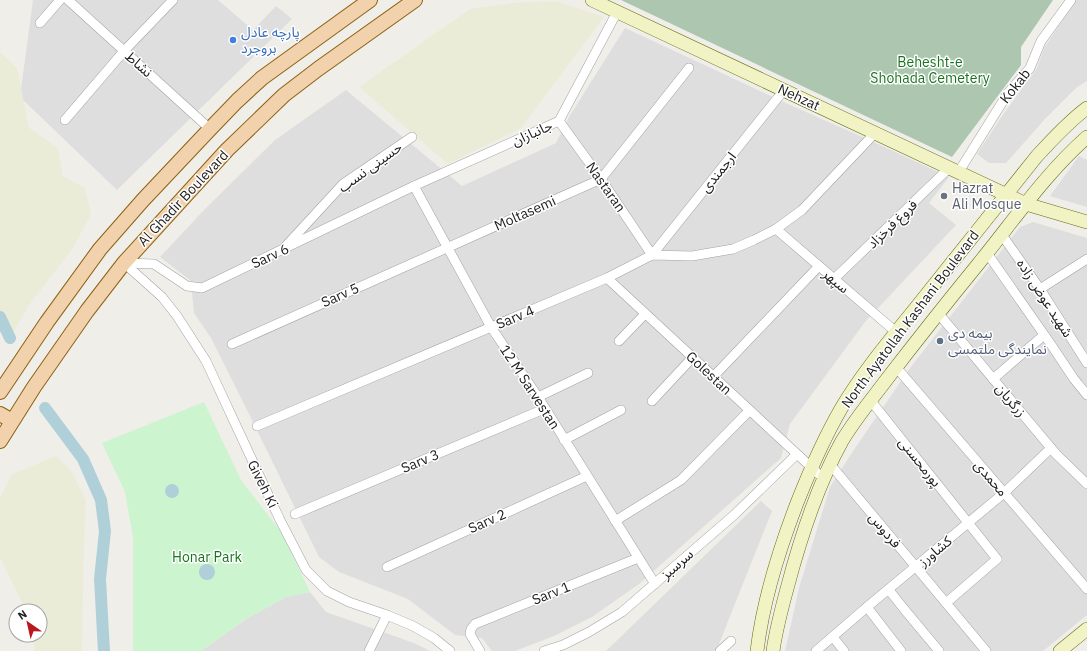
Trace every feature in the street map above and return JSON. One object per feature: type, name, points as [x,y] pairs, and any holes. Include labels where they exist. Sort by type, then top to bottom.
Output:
[{"type":"main road","name":"Al Ghadir Boulevard","points":[[0,392],[47,322],[100,249],[143,200],[210,129],[262,78],[370,0]]},
{"type":"main road","name":"Al Ghadir Boulevard","points":[[0,441],[34,387],[86,311],[124,263],[227,150],[284,95],[415,0]]},
{"type":"main road","name":"Nehzat","points":[[592,0],[1026,204],[1087,222]]},
{"type":"main road","name":"North Ayatollah Kashani Boulevard","points":[[757,651],[763,615],[777,560],[789,523],[811,468],[843,406],[864,374],[896,332],[1037,156],[1071,120],[1087,108]]},
{"type":"main road","name":"North Ayatollah Kashani Boulevard","points":[[773,651],[777,626],[795,558],[814,502],[830,464],[843,441],[896,367],[938,313],[1056,168],[1087,137]]},
{"type":"main road","points":[[0,414],[12,421]]},
{"type":"main road","points":[[1060,651],[1087,629]]},
{"type":"street","points":[[40,23],[60,0]]},
{"type":"street","name":"نشاط","points":[[68,0],[210,129]]},
{"type":"street","points":[[65,120],[124,51],[173,0]]},
{"type":"street","name":"Kokab","points":[[954,170],[1008,92],[1030,68],[1041,41],[1071,0]]},
{"type":"street","name":"جانبازان","points":[[414,186],[559,121],[617,12]]},
{"type":"street","points":[[601,179],[689,68]]},
{"type":"street","name":"ارجمندی","points":[[652,255],[784,90]]},
{"type":"street","name":"Nastaran","points":[[559,121],[601,179],[652,255]]},
{"type":"street","name":"Sarv 4","points":[[257,426],[607,278],[652,255],[692,256],[733,249],[754,240],[776,229],[802,210],[875,133]]},
{"type":"street","name":"حسینی نسب","points":[[281,251],[343,184],[412,137]]},
{"type":"street","name":"فروغ فرخزاد","points":[[834,279],[954,170]]},
{"type":"street","name":"Moltasemi","points":[[448,247],[601,179]]},
{"type":"street","name":"Sarv 6","points":[[124,263],[154,264],[187,286],[202,288],[414,186]]},
{"type":"street","name":"12 M Sarvestan","points":[[414,186],[491,327],[538,398],[655,584]]},
{"type":"street","name":"سپهر","points":[[776,229],[896,332]]},
{"type":"street","name":"شهید عوض زاده","points":[[1002,234],[1040,289],[1087,363]]},
{"type":"street","name":"Sarv 5","points":[[232,344],[448,247]]},
{"type":"street","points":[[987,253],[1074,379],[1087,395]]},
{"type":"street","points":[[1040,289],[1087,259]]},
{"type":"street","name":"Giveh Ki","points":[[124,263],[162,297],[177,316],[206,361],[306,570],[327,592],[349,602],[413,626],[434,638],[450,651]]},
{"type":"street","points":[[713,377],[819,266]]},
{"type":"street","name":"Golestan","points":[[607,278],[796,455],[824,479]]},
{"type":"street","name":"زرگریان","points":[[938,313],[1051,448],[1087,484]]},
{"type":"street","points":[[619,340],[645,314]]},
{"type":"street","points":[[993,379],[1044,335]]},
{"type":"street","points":[[652,401],[692,358]]},
{"type":"street","name":"محمدی","points":[[896,367],[1087,589]]},
{"type":"street","points":[[538,398],[588,373]]},
{"type":"street","name":"پورمحسنی","points":[[871,401],[997,559],[946,603]]},
{"type":"street","name":"Sarv 3","points":[[295,514],[544,409]]},
{"type":"street","points":[[564,440],[621,410]]},
{"type":"street","points":[[615,521],[681,480],[749,411]]},
{"type":"street","name":"کشاورز","points":[[816,651],[1004,493],[1051,448]]},
{"type":"street","name":"سرسبز","points":[[548,650],[563,645],[589,632],[622,612],[734,515],[796,455]]},
{"type":"street","name":"فردوس","points":[[830,464],[986,651]]},
{"type":"street","name":"Sarv 2","points":[[387,566],[587,476]]},
{"type":"street","name":"Sarv 1","points":[[480,651],[470,634],[471,629],[475,624],[638,558]]},
{"type":"street","points":[[890,590],[938,651]]},
{"type":"street","points":[[867,607],[901,651]]},
{"type":"street","points":[[369,651],[387,615]]},
{"type":"street","points":[[833,637],[844,651]]},
{"type":"street","points":[[720,651],[731,641]]},
{"type":"shaded area","points":[[33,0],[218,0],[253,30],[276,6],[292,19],[117,190],[20,97]]},
{"type":"shaded area","points":[[1076,0],[1087,0],[1087,81],[1077,87],[1045,119],[1006,163],[989,163],[977,154],[1002,116],[1037,68],[1044,48]]},
{"type":"shaded area","points":[[625,28],[949,177],[929,203],[956,225],[865,322],[790,424],[781,458],[639,584],[592,617],[554,636],[515,651],[492,651],[482,638],[455,635],[408,599],[339,572],[319,557],[211,338],[194,313],[191,281],[160,257],[204,210],[275,140],[346,90],[462,186],[556,143],[569,117]]},
{"type":"shaded area","points":[[1079,156],[1087,160],[1087,207],[1050,196]]},
{"type":"shaded area","points":[[1033,222],[1087,238],[1087,615],[1043,651],[785,651],[799,588],[830,487],[910,368],[1020,227]]},
{"type":"shaded area","points":[[761,501],[772,511],[719,644],[724,651],[606,651]]},
{"type":"shaded area","points":[[310,592],[326,612],[414,643],[430,651],[201,651],[246,619],[286,597]]},
{"type":"green space","name":"Behesht-e Shohada Cemetery","points":[[621,0],[1053,0],[1021,47],[1021,65],[952,157]]},
{"type":"green space","points":[[556,1],[604,17],[521,128],[448,164],[359,87],[470,9],[513,3]]},
{"type":"green space","points":[[0,52],[17,68],[29,128],[58,148],[63,176],[85,188],[91,215],[72,249],[29,305],[10,338],[0,322]]},
{"type":"green space","name":"Honar Park","points":[[204,402],[241,480],[281,532],[310,592],[286,597],[244,620],[201,651],[133,651],[133,537],[125,492],[102,443]]},
{"type":"green space","points":[[56,456],[72,472],[86,501],[82,651],[35,651],[34,643],[48,643],[48,603],[22,603],[0,557],[0,498],[12,474]]},
{"type":"water","points":[[172,484],[177,486],[179,491],[177,496],[172,498],[167,496],[165,491],[167,486]]},
{"type":"water","points":[[204,564],[210,564],[215,569],[213,578],[210,580],[204,580],[199,575],[199,569]]},
{"type":"waterway","points":[[0,317],[10,338]]},
{"type":"waterway","points":[[45,408],[83,459],[101,500],[105,531],[100,579],[104,651]]},
{"type":"place","name":"پارچه عادل بروجرد","points":[[233,40]]},
{"type":"place","name":"Hazrat Ali Mosque","points":[[944,196]]},
{"type":"place","name":"بیمه دی نمایندگی ملتمسی","points":[[940,341]]}]
